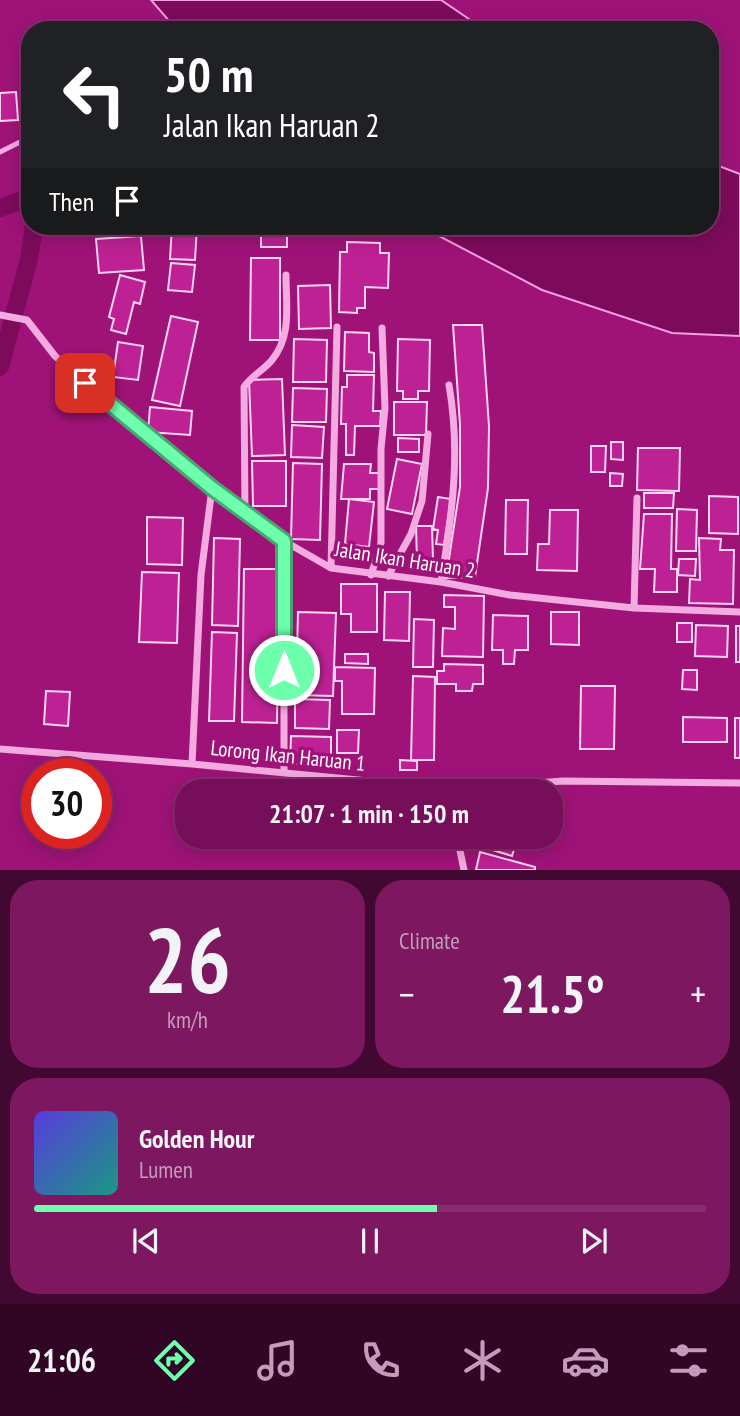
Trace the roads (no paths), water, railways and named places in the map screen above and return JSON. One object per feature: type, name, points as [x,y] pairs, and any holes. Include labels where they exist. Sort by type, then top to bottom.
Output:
[{"type":"street","points":[[245,513],[244,387],[251,376],[270,362],[286,340],[286,275]]},
{"type":"street","name":"Jalan Ikan Haruan 2","points":[[0,315],[27,320],[55,356],[100,397],[245,513],[284,541],[331,568],[441,582],[510,595],[634,607],[740,612]]},
{"type":"street","points":[[331,568],[337,327]]},
{"type":"street","points":[[371,575],[381,543],[381,449],[385,408],[382,328]]},
{"type":"street","points":[[441,582],[455,499],[454,431],[449,386]]},
{"type":"street","points":[[388,576],[411,534],[422,501],[428,434]]},
{"type":"street","points":[[192,764],[201,575],[212,488]]},
{"type":"street","points":[[634,607],[637,498]]},
{"type":"street","points":[[284,541],[284,773]]},
{"type":"street","name":"Lorong Ikan Haruan 1","points":[[0,749],[343,779]]},
{"type":"street","name":"Lorong Ikan Haruan 1","points":[[563,781],[740,783]]},
{"type":"street","points":[[460,849],[464,870]]},
{"type":"lane","points":[[0,152],[21,142]]},
{"type":"waterway","points":[[0,208],[21,200]]},
{"type":"waterway","points":[[0,367],[29,259],[33,235]]}]
